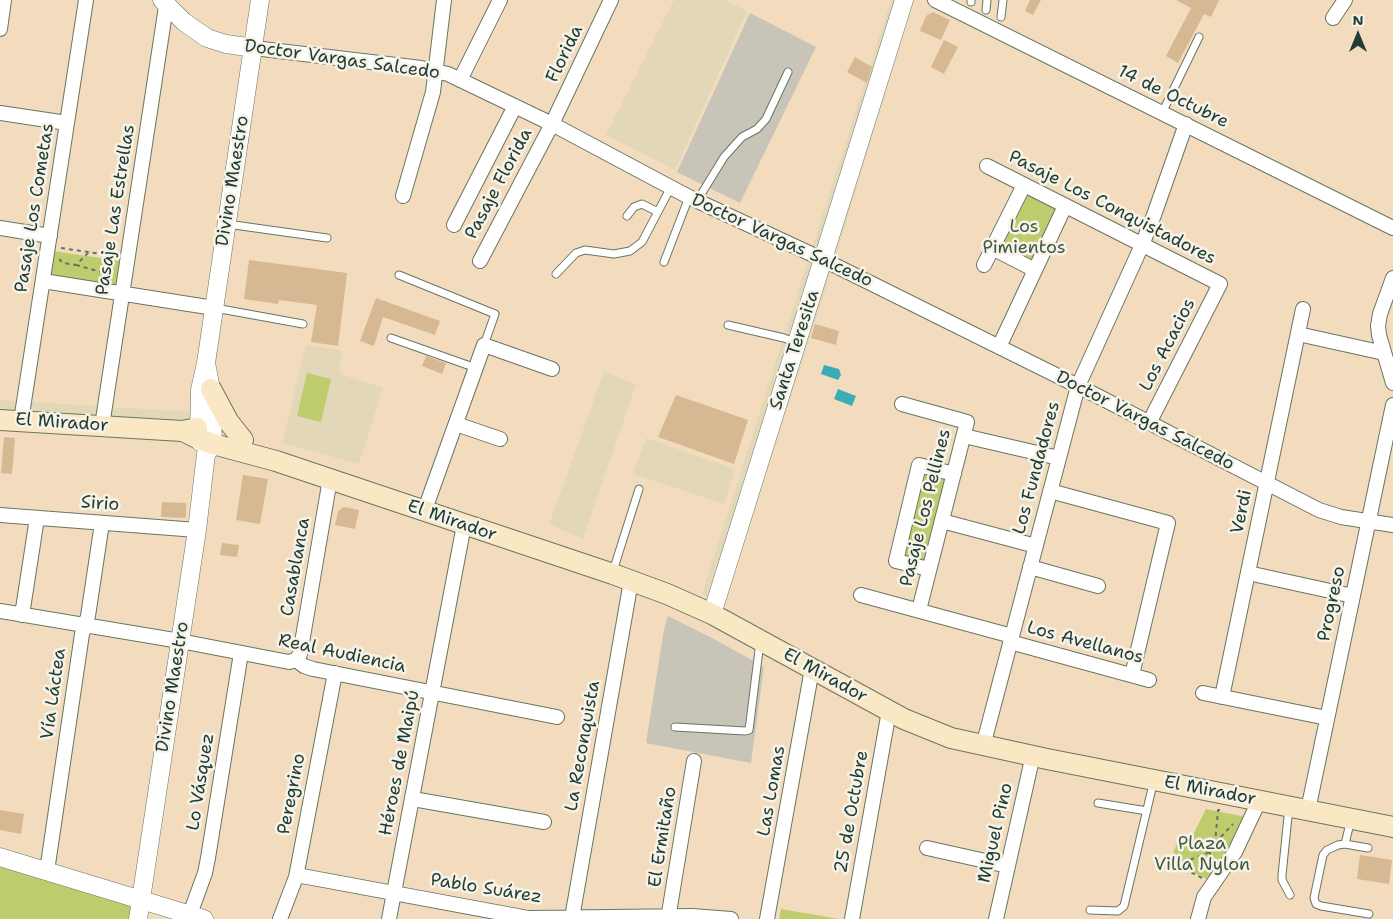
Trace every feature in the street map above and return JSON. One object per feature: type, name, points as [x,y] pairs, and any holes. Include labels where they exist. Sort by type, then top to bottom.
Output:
[{"type":"main road","points":[[211,389],[228,421],[243,440]]},
{"type":"main road","name":"El Mirador","points":[[0,420],[102,426],[202,438],[243,440],[262,450],[276,461]]},
{"type":"main road","name":"El Mirador","points":[[202,438],[622,577],[712,614],[890,711],[935,732],[983,746],[1154,780],[1255,808],[1298,809],[1393,827]]},
{"type":"street","points":[[0,28],[4,0]]},
{"type":"street","name":"Pasaje Los Cometas","points":[[21,421],[50,243],[86,0]]},
{"type":"street","name":"Divino Maestro","points":[[138,919],[197,530],[202,438],[200,390],[206,363],[260,0]]},
{"type":"street","points":[[403,196],[434,92],[444,0]]},
{"type":"street","points":[[460,80],[500,0]]},
{"type":"street","name":"Florida","points":[[552,124],[612,0]]},
{"type":"street","name":"Santa Teresita","points":[[712,614],[904,0]]},
{"type":"street","name":"14 de Octubre","points":[[936,0],[1393,228]]},
{"type":"street","points":[[1333,18],[1345,0]]},
{"type":"street","name":"Doctor Vargas Salcedo","points":[[166,1],[191,28],[217,42],[435,70],[460,80],[552,124],[693,199],[824,260],[1078,386],[1319,510],[1341,517],[1393,525]]},
{"type":"street","name":"Pasaje Las Estrellas","points":[[102,426],[120,292],[128,258],[166,1]]},
{"type":"street","points":[[454,225],[515,106]]},
{"type":"street","points":[[0,113],[67,123]]},
{"type":"street","name":"Pasaje Florida","points":[[480,261],[552,124]]},
{"type":"street","name":"Los Fundadores","points":[[983,746],[1078,386],[1142,245],[1186,124]]},
{"type":"street","name":"Pasaje Los Conquistadores","points":[[987,166],[1220,284]]},
{"type":"street","points":[[984,265],[1024,185]]},
{"type":"street","points":[[999,347],[1065,206]]},
{"type":"street","points":[[0,228],[50,243]]},
{"type":"street","points":[[992,248],[1035,270]]},
{"type":"street","points":[[1393,278],[1379,320],[1378,331],[1393,382]]},
{"type":"street","points":[[43,281],[214,308]]},
{"type":"street","name":"Los Acacios","points":[[1149,423],[1220,284]]},
{"type":"street","name":"Verdi","points":[[1222,697],[1303,309]]},
{"type":"street","points":[[1298,334],[1384,352]]},
{"type":"street","points":[[424,512],[484,346],[552,369]]},
{"type":"street","name":"Divino Maestro","points":[[202,438],[211,389],[206,363]]},
{"type":"street","name":"Pasaje Los Pellines","points":[[902,404],[967,422],[919,610]]},
{"type":"street","name":"Progreso","points":[[1298,809],[1327,718],[1393,405]]},
{"type":"street","points":[[456,424],[500,439]]},
{"type":"street","points":[[964,436],[1059,458]]},
{"type":"street","points":[[929,569],[896,561],[919,464],[954,474]]},
{"type":"street","name":"Casablanca","points":[[296,660],[300,654],[330,480]]},
{"type":"street","points":[[1050,491],[1168,523],[1132,675]]},
{"type":"street","name":"Sirio","points":[[0,515],[197,530]]},
{"type":"street","points":[[22,615],[37,518]]},
{"type":"street","points":[[942,521],[1036,546]]},
{"type":"street","name":"Vía Láctea","points":[[47,871],[82,634],[88,616],[102,523]]},
{"type":"street","name":"Héroes de Maipú","points":[[389,919],[464,525]]},
{"type":"street","points":[[1030,568],[1098,586]]},
{"type":"street","points":[[1248,573],[1353,596]]},
{"type":"street","name":"La Reconquista","points":[[572,918],[622,577]]},
{"type":"street","name":"Los Avellanos","points":[[861,595],[919,610],[1149,680]]},
{"type":"street","name":"Real Audiencia","points":[[0,612],[180,641],[289,662],[296,660],[308,668],[557,717]]},
{"type":"street","name":"Lo Vásquez","points":[[197,917],[241,653]]},
{"type":"street","name":"Las Lomas","points":[[767,919],[812,669]]},
{"type":"street","name":"Peregrino","points":[[280,919],[296,877],[335,673]]},
{"type":"street","points":[[1203,693],[1327,718]]},
{"type":"street","name":"25 de Octubre","points":[[852,919],[890,711]]},
{"type":"street","name":"Miguel Pino","points":[[996,919],[1033,756]]},
{"type":"street","name":"El Ermitaño","points":[[669,918],[694,761]]},
{"type":"street","points":[[413,799],[544,822]]},
{"type":"street","points":[[1198,919],[1204,897],[1228,863],[1255,808]]},
{"type":"street","points":[[927,848],[1008,866]]},
{"type":"street","points":[[0,857],[197,917]]},
{"type":"street","name":"Pablo Suárez","points":[[296,877],[302,876],[394,892],[517,916],[732,919]]},
{"type":"lane","points":[[986,10],[987,0]]},
{"type":"lane","points":[[1001,17],[1003,0]]},
{"type":"lane","points":[[1162,112],[1199,37]]},
{"type":"lane","points":[[664,262],[693,199],[724,157],[742,137],[757,129],[766,119],[788,72]]},
{"type":"lane","points":[[556,274],[576,253],[585,250],[614,254],[630,251],[642,242],[671,187]]},
{"type":"lane","points":[[627,216],[634,207],[642,204],[658,212]]},
{"type":"lane","points":[[227,224],[327,238]]},
{"type":"lane","points":[[399,275],[496,314],[484,346]]},
{"type":"lane","points":[[214,308],[303,324]]},
{"type":"lane","points":[[728,325],[784,338],[797,343]]},
{"type":"lane","points":[[391,338],[476,368]]},
{"type":"lane","points":[[622,577],[639,489]]},
{"type":"lane","points":[[675,727],[748,730],[760,640]]},
{"type":"lane","points":[[1090,910],[1118,911],[1124,906],[1154,780]]},
{"type":"lane","points":[[1098,803],[1147,811]]},
{"type":"lane","points":[[1290,895],[1282,880],[1282,875],[1298,809]]},
{"type":"lane","points":[[1345,844],[1351,819]]},
{"type":"lane","points":[[1368,848],[1345,844],[1331,847],[1327,850],[1323,855],[1315,902],[1321,906],[1369,914]]},
{"type":"path","points":[[120,292],[105,273],[62,263],[52,252],[50,243],[128,258]]},
{"type":"path","points":[[76,265],[89,252]]},
{"type":"path","points":[[1213,884],[1179,866],[1180,863],[1210,852],[1215,843],[1244,814],[1255,808]]},
{"type":"path","points":[[1215,843],[1218,810],[1226,811]]},
{"type":"path","points":[[1215,843],[1240,841]]},
{"type":"shaded area","points":[[674,0],[725,0],[747,11],[675,170],[606,135]]},
{"type":"shaded area","points":[[891,0],[914,0],[837,253],[724,607],[702,594]]},
{"type":"shaded area","points":[[750,13],[816,47],[740,203],[677,172]]},
{"type":"shaded area","points":[[306,345],[341,350],[340,374],[383,388],[359,464],[282,443]]},
{"type":"shaded area","points":[[604,372],[636,384],[583,539],[549,524]]},
{"type":"shaded area","points":[[0,400],[193,412],[191,442],[0,428]]},
{"type":"shaded area","points":[[646,438],[735,469],[724,504],[633,474]]},
{"type":"shaded area","points":[[668,616],[764,667],[751,763],[646,743],[664,629]]},
{"type":"green space","name":"Los Pimientos","points":[[1026,193],[1058,209],[1031,266],[997,248]]},
{"type":"green space","points":[[53,251],[120,261],[117,285],[50,275]]},
{"type":"green space","points":[[307,373],[331,379],[321,422],[297,416]]},
{"type":"green space","points":[[920,466],[953,475],[929,568],[896,560]]},
{"type":"green space","name":"Plaza Villa Nylon","points":[[1206,809],[1246,817],[1227,855],[1209,880],[1169,861],[1182,833],[1192,837]]},
{"type":"green space","points":[[0,865],[131,906],[130,919],[0,919]]},
{"type":"green space","points":[[781,909],[839,919],[779,919]]},
{"type":"water","points":[[824,365],[839,369],[841,375],[838,380],[821,374]]},
{"type":"water","points":[[838,389],[856,396],[852,406],[834,399]]},
{"type":"building","points":[[1030,0],[1041,0],[1033,15],[1025,11]]},
{"type":"building","points":[[1176,0],[1219,0],[1211,17],[1204,14],[1178,63],[1166,56],[1191,8]]},
{"type":"building","points":[[933,12],[950,20],[941,40],[920,31],[926,16]]},
{"type":"building","points":[[944,40],[958,47],[944,74],[931,67]]},
{"type":"building","points":[[855,57],[872,67],[867,83],[847,72]]},
{"type":"building","points":[[249,260],[347,273],[338,346],[311,342],[317,305],[279,300],[278,304],[244,299]]},
{"type":"building","points":[[376,298],[440,321],[435,335],[383,317],[374,346],[360,341]]},
{"type":"building","points":[[815,324],[839,331],[836,345],[811,338]]},
{"type":"building","points":[[426,356],[446,363],[442,374],[422,366]]},
{"type":"building","points":[[676,395],[748,420],[734,464],[658,437]]},
{"type":"building","points":[[4,437],[15,438],[12,474],[1,473]]},
{"type":"building","points":[[243,475],[268,479],[260,524],[236,520]]},
{"type":"building","points":[[162,502],[186,503],[186,518],[161,517]]},
{"type":"building","points":[[344,507],[359,510],[355,529],[335,525],[338,511]]},
{"type":"building","points":[[222,543],[239,545],[237,557],[220,555]]},
{"type":"building","points":[[0,810],[24,814],[21,834],[0,830]]},
{"type":"building","points":[[1360,855],[1392,860],[1389,884],[1357,879]]}]
